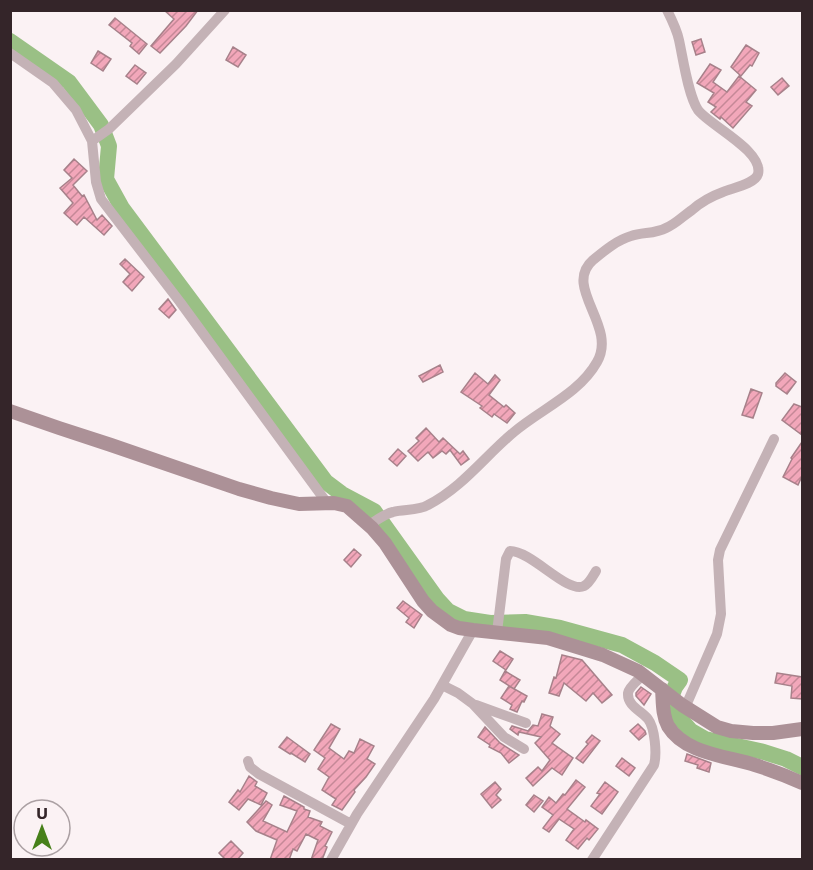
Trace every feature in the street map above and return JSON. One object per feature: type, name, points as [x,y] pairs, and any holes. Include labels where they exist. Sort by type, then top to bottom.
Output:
[{"type":"street","points":[[95,139],[109,129],[176,64],[225,10]]},
{"type":"street","points":[[374,521],[390,512],[426,507],[447,493],[472,473],[514,432],[574,388],[593,369],[599,359],[602,338],[600,327],[584,290],[585,269],[590,263],[621,240],[630,236],[664,230],[676,224],[707,199],[743,185],[758,176],[758,165],[755,159],[731,135],[708,120],[698,110],[687,80],[678,38],[667,10]]},
{"type":"street","points":[[10,52],[53,83],[76,110],[95,139],[96,182],[101,199],[180,302],[327,503]]},
{"type":"street","points":[[10,411],[271,498],[298,504],[327,503],[347,506],[374,521],[385,543],[423,601],[432,611],[459,628],[473,630],[498,626],[567,643],[611,658],[643,675],[680,704],[711,724],[731,731],[773,733],[802,729]]},
{"type":"street","points":[[680,704],[721,623],[718,560],[720,550],[774,440]]},
{"type":"street","points":[[498,626],[507,559],[510,552],[517,552],[528,557],[562,581],[576,587],[586,585],[596,572]]},
{"type":"street","points":[[331,860],[382,775],[434,699],[473,630]]},
{"type":"street","points":[[592,860],[654,765],[656,751],[650,722],[633,705],[628,695],[629,690],[643,675]]},
{"type":"street","points":[[442,685],[473,704],[504,737],[524,749]]},
{"type":"street","points":[[663,689],[666,721],[675,734],[689,744],[702,750],[770,769],[802,783]]},
{"type":"street","points":[[473,704],[526,723]]},
{"type":"street","points":[[248,761],[254,771],[351,824]]},
{"type":"building","points":[[164,10],[198,10],[160,53],[151,46],[174,19]]},
{"type":"building","points":[[115,18],[147,44],[139,54],[130,46],[132,43],[109,25]]},
{"type":"building","points":[[701,39],[705,52],[696,55],[692,42]]},
{"type":"building","points":[[746,45],[759,53],[752,66],[750,65],[741,76],[731,67]]},
{"type":"building","points":[[233,47],[246,55],[238,67],[226,60]]},
{"type":"building","points":[[98,51],[111,59],[103,71],[91,63]]},
{"type":"building","points":[[710,64],[721,70],[713,82],[727,92],[739,76],[756,90],[746,102],[752,106],[733,128],[721,117],[720,119],[711,112],[716,107],[708,102],[714,93],[697,83]]},
{"type":"building","points":[[135,65],[146,73],[137,84],[126,76]]},
{"type":"building","points":[[782,78],[789,86],[778,95],[771,87]]},
{"type":"building","points":[[74,159],[87,171],[73,185],[82,196],[84,195],[97,220],[102,215],[112,226],[104,235],[84,217],[77,225],[64,213],[73,203],[60,188],[72,178],[64,170]]},
{"type":"building","points":[[125,259],[144,277],[132,291],[123,282],[130,274],[120,264]]},
{"type":"building","points":[[168,299],[176,310],[169,318],[159,309]]},
{"type":"building","points":[[440,365],[443,372],[423,382],[419,376]]},
{"type":"building","points":[[475,373],[488,384],[495,375],[500,380],[489,395],[515,413],[507,423],[494,414],[492,417],[480,408],[482,406],[461,392]]},
{"type":"building","points":[[785,373],[796,382],[787,394],[776,386]]},
{"type":"building","points":[[751,389],[762,393],[753,418],[742,415]]},
{"type":"building","points":[[794,404],[802,407],[802,435],[782,420]]},
{"type":"building","points":[[426,428],[439,442],[443,438],[460,454],[463,451],[469,459],[461,465],[450,450],[446,454],[442,451],[433,458],[428,452],[418,461],[408,451],[419,441],[416,438]]},
{"type":"building","points":[[802,442],[802,476],[798,485],[783,477],[791,458]]},
{"type":"building","points":[[398,449],[406,456],[397,466],[389,459]]},
{"type":"building","points":[[354,549],[361,555],[351,567],[344,560]]},
{"type":"building","points":[[403,601],[422,615],[414,628],[406,622],[409,618],[397,608]]},
{"type":"building","points":[[500,651],[513,659],[506,670],[493,661]]},
{"type":"building","points":[[562,655],[582,660],[612,695],[602,703],[593,693],[586,701],[564,683],[559,696],[549,693]]},
{"type":"building","points":[[505,671],[520,680],[514,689],[500,680]]},
{"type":"building","points":[[777,673],[802,677],[802,699],[791,698],[792,686],[775,683]]},
{"type":"building","points":[[509,686],[527,696],[517,712],[510,709],[512,705],[501,698]]},
{"type":"building","points":[[641,687],[651,694],[644,705],[636,696]]},
{"type":"building","points":[[542,714],[553,717],[550,726],[560,734],[552,743],[573,758],[562,775],[552,768],[533,786],[526,778],[538,767],[542,771],[550,760],[535,743],[541,737],[519,732],[518,735],[510,729],[512,726],[528,731],[533,725],[538,726]]},
{"type":"building","points":[[331,724],[340,729],[329,748],[344,759],[349,751],[354,753],[360,739],[374,746],[367,759],[375,764],[354,790],[355,792],[342,810],[332,805],[336,799],[322,790],[329,777],[318,769],[325,758],[314,750]]},
{"type":"building","points":[[638,724],[646,734],[639,740],[630,731]]},
{"type":"building","points":[[485,727],[500,743],[519,755],[509,763],[501,753],[489,747],[490,745],[478,737]]},
{"type":"building","points":[[592,735],[600,741],[583,763],[576,758],[588,744],[586,742]]},
{"type":"building","points":[[287,737],[310,754],[305,762],[279,747]]},
{"type":"building","points":[[687,754],[711,763],[709,772],[685,761]]},
{"type":"building","points":[[622,758],[635,768],[629,776],[616,766]]},
{"type":"building","points":[[249,776],[257,782],[255,786],[267,793],[261,805],[248,799],[239,810],[229,802],[238,790],[240,792]]},
{"type":"building","points":[[576,780],[585,787],[567,809],[598,829],[578,849],[566,840],[574,829],[559,819],[549,832],[543,828],[553,815],[542,807],[549,797],[556,803]]},
{"type":"building","points":[[495,782],[501,789],[496,795],[501,800],[492,808],[481,794]]},
{"type":"building","points":[[605,782],[618,792],[602,814],[591,806]]},
{"type":"building","points":[[534,795],[543,801],[534,812],[526,805]]},
{"type":"building","points":[[284,796],[310,811],[308,817],[322,822],[320,826],[332,832],[325,846],[327,847],[322,860],[311,860],[318,840],[306,834],[297,851],[293,849],[289,860],[270,860],[277,840],[256,831],[247,822],[266,801],[272,805],[263,821],[287,832],[297,811],[280,805]]},
{"type":"building","points":[[231,841],[243,853],[237,860],[226,860],[219,853]]},
{"type":"waterway","points":[[10,41],[69,82],[101,125],[109,146],[106,179],[122,208],[326,482],[342,494],[374,511],[448,611],[464,619],[490,623],[525,622],[560,628],[622,645],[680,680],[668,705],[691,731],[705,739],[764,752],[802,767]]}]
